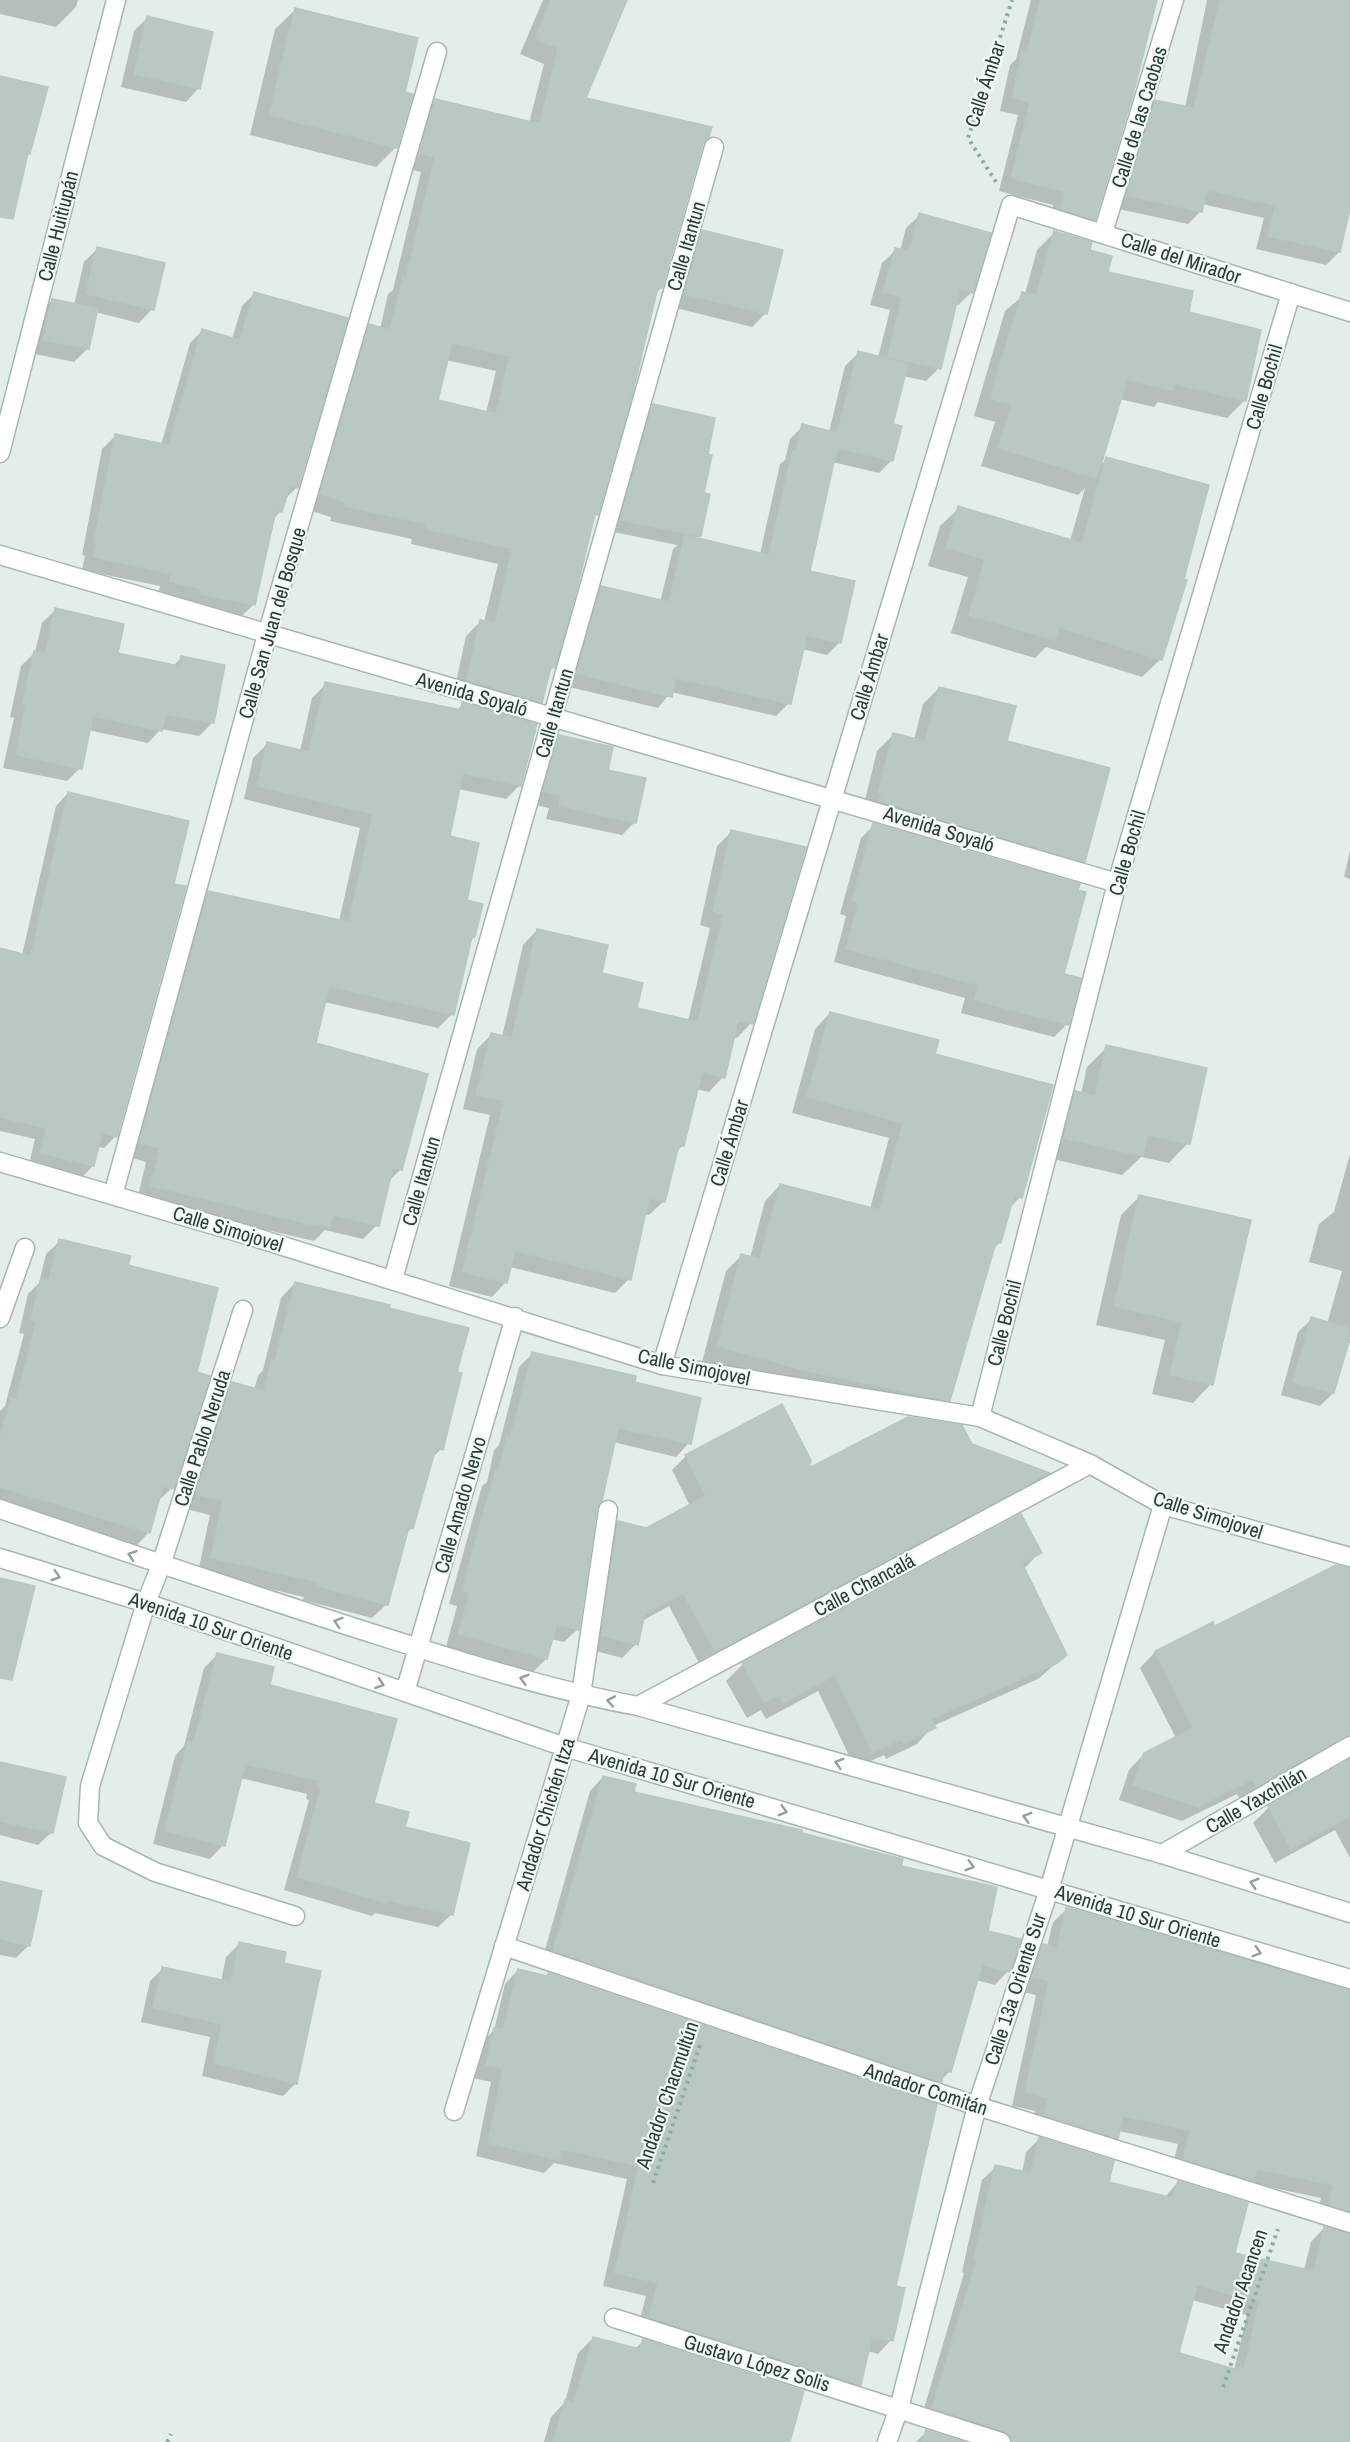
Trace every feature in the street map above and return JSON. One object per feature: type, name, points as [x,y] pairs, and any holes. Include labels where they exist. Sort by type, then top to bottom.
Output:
[{"type":"street","name":"Calle Huitiupán","points":[[0,453],[116,0]]},
{"type":"street","name":"Calle de las Caobas","points":[[1103,233],[1174,0]]},
{"type":"street","name":"Calle San Juan del Bosque","points":[[113,1195],[267,635],[437,52]]},
{"type":"street","name":"Calle Itantun","points":[[393,1280],[714,147]]},
{"type":"street","name":"Calle del Mirador","points":[[1011,205],[1291,293],[1349,307]]},
{"type":"street","name":"Calle Ámbar","points":[[662,1365],[1011,205]]},
{"type":"street","name":"Calle Bochil","points":[[980,1417],[1117,883],[1291,293]]},
{"type":"street","name":"Avenida Soyaló","points":[[0,555],[267,635],[832,797],[1117,883]]},
{"type":"street","name":"Calle Simojovel","points":[[0,1162],[515,1317],[662,1365],[980,1417],[1090,1464],[1163,1505],[1349,1552]]},
{"type":"street","points":[[0,1318],[25,1248]]},
{"type":"street","name":"Calle Pablo Neruda","points":[[243,1310],[161,1565],[146,1603],[90,1786],[88,1823],[103,1846],[155,1872],[296,1916]]},
{"type":"street","name":"Calle Amado Nervo","points":[[405,1692],[515,1317]]},
{"type":"street","name":"Calle Chancalá","points":[[638,1706],[1090,1464]]},
{"type":"street","name":"Calle 13a Oriente Sur","points":[[887,2442],[899,2408],[976,2106],[1049,1890],[1163,1505]]},
{"type":"street","name":"Avenida 10 Sur Oriente","points":[[0,1509],[161,1565],[418,1648],[580,1695],[638,1706],[1162,1854],[1350,1913]]},
{"type":"street","name":"Andador Chichén Itza","points":[[454,2111],[580,1695],[608,1510]]},
{"type":"street","name":"Avenida 10 Sur Oriente","points":[[0,1558],[146,1603],[566,1747],[1350,1980]]},
{"type":"street","name":"Calle Yaxchilán","points":[[1162,1854],[1350,1746]]},
{"type":"street","name":"Andador Comitán","points":[[504,1946],[976,2106],[1350,2223]]},
{"type":"street","name":"Gustavo López Solis","points":[[614,2318],[1001,2442]]},
{"type":"path","name":"Calle Ámbar","points":[[1011,205],[968,138],[1012,0]]},
{"type":"path","name":"Andador Chacmultún","points":[[653,2183],[709,2016]]},
{"type":"path","name":"Andador Acancen","points":[[1223,2387],[1287,2204]]},
{"type":"path","points":[[167,2442],[171,2434]]},
{"type":"building","points":[[551,0],[627,0],[586,98],[712,127],[709,137],[703,144],[662,288],[658,287],[631,400],[598,515],[595,514],[555,668],[551,667],[542,703],[467,680],[480,620],[495,623],[512,549],[425,529],[426,524],[344,506],[345,502],[320,494],[369,324],[390,330],[403,277],[406,278],[435,157],[419,153],[435,99],[540,124],[558,48],[535,39]],"holes":[[[452,343],[510,356],[496,414],[438,400]]]},
{"type":"building","points":[[1040,0],[1157,0],[1133,95],[1095,220],[1061,209],[1065,192],[1011,178],[1030,102],[1012,98],[1022,51],[1027,52]]},
{"type":"building","points":[[1220,0],[1350,0],[1350,209],[1340,252],[1268,236],[1276,205],[1207,190],[1202,212],[1126,195],[1155,100],[1194,108]]},
{"type":"building","points":[[295,8],[418,38],[405,92],[413,94],[397,148],[269,115]]},
{"type":"building","points":[[147,16],[213,32],[200,89],[134,74]]},
{"type":"building","points":[[0,76],[48,87],[30,154],[28,153],[13,219],[0,217]]},
{"type":"building","points":[[919,213],[991,233],[973,293],[960,289],[941,369],[888,357],[902,297],[883,292],[895,248],[909,251]]},
{"type":"building","points":[[702,230],[783,250],[767,314],[684,294]]},
{"type":"building","points":[[1054,231],[1092,242],[1090,250],[1112,256],[1108,272],[1193,291],[1189,312],[1261,330],[1246,401],[1174,384],[1173,390],[1127,380],[1097,478],[998,448],[1012,405],[990,398],[1022,292],[1036,296]]},
{"type":"building","points":[[97,247],[165,263],[154,310],[86,294]]},
{"type":"building","points":[[254,292],[348,318],[298,488],[290,486],[282,512],[276,510],[255,605],[200,594],[201,589],[170,582],[171,574],[94,557],[97,543],[94,543],[115,434],[169,445],[202,329],[240,340]]},
{"type":"building","points":[[52,299],[98,308],[89,349],[43,340]]},
{"type":"building","points":[[858,351],[908,364],[893,424],[902,426],[893,461],[837,448],[810,571],[855,581],[841,643],[807,635],[791,704],[676,678],[672,697],[576,673],[601,586],[669,602],[685,535],[769,555],[793,450],[796,450],[802,424],[837,433]]},
{"type":"building","points":[[653,404],[715,418],[708,454],[712,455],[704,493],[710,494],[701,536],[620,520]]},
{"type":"building","points":[[1106,457],[1209,485],[1184,579],[1187,580],[1162,660],[1059,627],[1055,640],[969,615],[985,559],[946,548],[958,506],[1082,543]]},
{"type":"building","points":[[55,608],[124,624],[118,653],[179,666],[181,656],[225,665],[214,723],[166,714],[162,731],[93,716],[82,769],[16,755],[26,705],[23,704],[34,651],[45,653]]},
{"type":"building","points":[[325,682],[461,710],[462,702],[537,724],[521,786],[463,773],[450,836],[479,843],[467,900],[483,904],[475,937],[472,937],[454,1015],[329,986],[316,1043],[428,1074],[402,1170],[393,1168],[379,1226],[333,1215],[330,1227],[309,1224],[151,1186],[160,1148],[139,1143],[208,891],[349,922],[373,814],[257,786],[267,742],[309,752]]},
{"type":"building","points":[[939,687],[1016,706],[1007,741],[1110,768],[1085,862],[879,801],[882,793],[878,792],[893,733],[925,741]]},
{"type":"building","points":[[559,735],[613,747],[608,770],[646,778],[636,823],[559,806],[561,795],[543,791]]},
{"type":"building","points":[[68,792],[189,821],[174,884],[186,886],[117,1137],[102,1133],[94,1166],[40,1153],[46,1128],[0,1117],[0,948],[31,956]]},
{"type":"building","points":[[873,823],[1080,884],[1078,890],[1086,892],[1064,974],[1081,978],[1069,1025],[974,1000],[978,985],[846,949],[858,903],[852,901]]},
{"type":"building","points":[[731,830],[806,847],[753,1024],[738,1021],[725,1078],[702,1072],[684,1146],[679,1145],[665,1202],[649,1198],[631,1280],[515,1251],[507,1283],[462,1272],[504,1101],[476,1095],[491,1033],[512,1038],[537,929],[608,945],[602,973],[643,983],[637,1008],[698,1022],[723,914],[713,911]]},
{"type":"building","points":[[830,1012],[939,1040],[935,1054],[1053,1085],[1022,1198],[1014,1196],[1001,1243],[996,1242],[950,1401],[803,1370],[717,1346],[741,1254],[760,1259],[780,1184],[880,1210],[903,1123],[807,1097]]},
{"type":"building","points":[[1106,1045],[1207,1068],[1190,1144],[1148,1135],[1143,1156],[1063,1138],[1075,1091],[1095,1096]]},
{"type":"building","points":[[1139,1195],[1251,1220],[1213,1385],[1170,1375],[1182,1322],[1114,1306]]},
{"type":"building","points":[[59,1239],[131,1256],[128,1265],[218,1288],[197,1372],[210,1376],[174,1489],[163,1486],[150,1533],[0,1487],[0,1437],[11,1398],[16,1399],[37,1321],[31,1320],[41,1279],[49,1281]]},
{"type":"building","points":[[295,1282],[390,1305],[389,1308],[469,1328],[457,1372],[462,1373],[443,1450],[436,1448],[413,1529],[409,1527],[388,1605],[317,1586],[318,1582],[211,1558],[223,1501],[196,1494],[232,1382],[264,1391],[271,1360],[275,1361]]},
{"type":"building","points":[[1311,1317],[1350,1329],[1350,1338],[1334,1393],[1293,1382]]},
{"type":"building","points":[[532,1352],[636,1376],[635,1382],[701,1398],[691,1444],[618,1428],[602,1501],[597,1508],[579,1630],[557,1624],[547,1659],[458,1634],[470,1593],[462,1590],[495,1471],[498,1472],[507,1436],[511,1436]]},
{"type":"building","points":[[782,1404],[811,1460],[809,1468],[908,1417],[962,1425],[972,1444],[1050,1473],[715,1652],[683,1593],[645,1614],[638,1645],[601,1635],[618,1521],[646,1528],[706,1496],[685,1455]]},
{"type":"building","points":[[1021,1514],[1042,1553],[1022,1563],[1067,1655],[1057,1663],[931,1719],[936,1728],[904,1743],[902,1739],[872,1752],[835,1675],[783,1703],[779,1695],[764,1702],[742,1663]]},
{"type":"building","points":[[1336,1565],[1350,1568],[1350,1735],[1257,1787],[1253,1779],[1198,1807],[1133,1785],[1144,1753],[1193,1728],[1155,1651],[1213,1622],[1215,1626]]},
{"type":"building","points":[[0,1578],[35,1586],[12,1680],[0,1678]]},
{"type":"building","points":[[217,1653],[274,1667],[270,1685],[397,1719],[374,1803],[409,1812],[405,1827],[470,1843],[453,1915],[388,1900],[387,1903],[297,1877],[321,1787],[318,1786],[320,1781],[245,1764],[225,1846],[165,1831],[188,1741],[194,1742]]},
{"type":"building","points":[[1350,1759],[1350,1816],[1291,1849],[1268,1806]]},
{"type":"building","points":[[0,1762],[66,1777],[53,1833],[0,1821]]},
{"type":"building","points":[[603,1776],[636,1784],[634,1792],[802,1830],[802,1833],[903,1859],[901,1866],[997,1887],[988,1931],[1021,1939],[1010,1972],[982,1965],[951,2072],[944,2070],[942,2082],[553,1951]]},
{"type":"building","points":[[0,1881],[42,1891],[30,1946],[0,1939]]},
{"type":"building","points":[[1066,1907],[1350,1990],[1350,2211],[1329,2205],[1333,2185],[1257,2169],[1254,2181],[1183,2159],[1190,2130],[1123,2116],[1118,2139],[1044,2115],[1048,2098],[1025,2092],[1049,1981],[1032,1977],[1043,1944],[1057,1948]]},
{"type":"building","points":[[239,1942],[286,1952],[284,1963],[321,1971],[297,2084],[214,2063],[222,2024],[153,2008],[162,1967],[231,1982]]},
{"type":"building","points":[[518,1969],[547,1976],[548,1973],[937,2104],[896,2286],[905,2288],[893,2341],[872,2337],[861,2385],[649,2317],[658,2283],[615,2273],[639,2166],[561,2149],[559,2160],[488,2143],[503,2069],[486,2065],[494,2028],[503,2030]]},
{"type":"building","points":[[1039,2137],[1114,2161],[1109,2182],[1173,2198],[1178,2181],[1248,2203],[1235,2253],[1314,2271],[1324,2227],[1350,2234],[1350,2442],[1012,2442],[1010,2435],[1004,2431],[932,2408],[977,2259],[974,2259],[995,2165],[1031,2173]],"holes":[[[1197,2285],[1259,2302],[1244,2369],[1239,2367],[1238,2370],[1179,2353]]]},
{"type":"building","points":[[593,2337],[640,2349],[643,2339],[804,2391],[790,2442],[553,2442],[565,2400],[574,2403]]},
{"type":"building","points":[[926,2430],[964,2442],[922,2442]]}]
